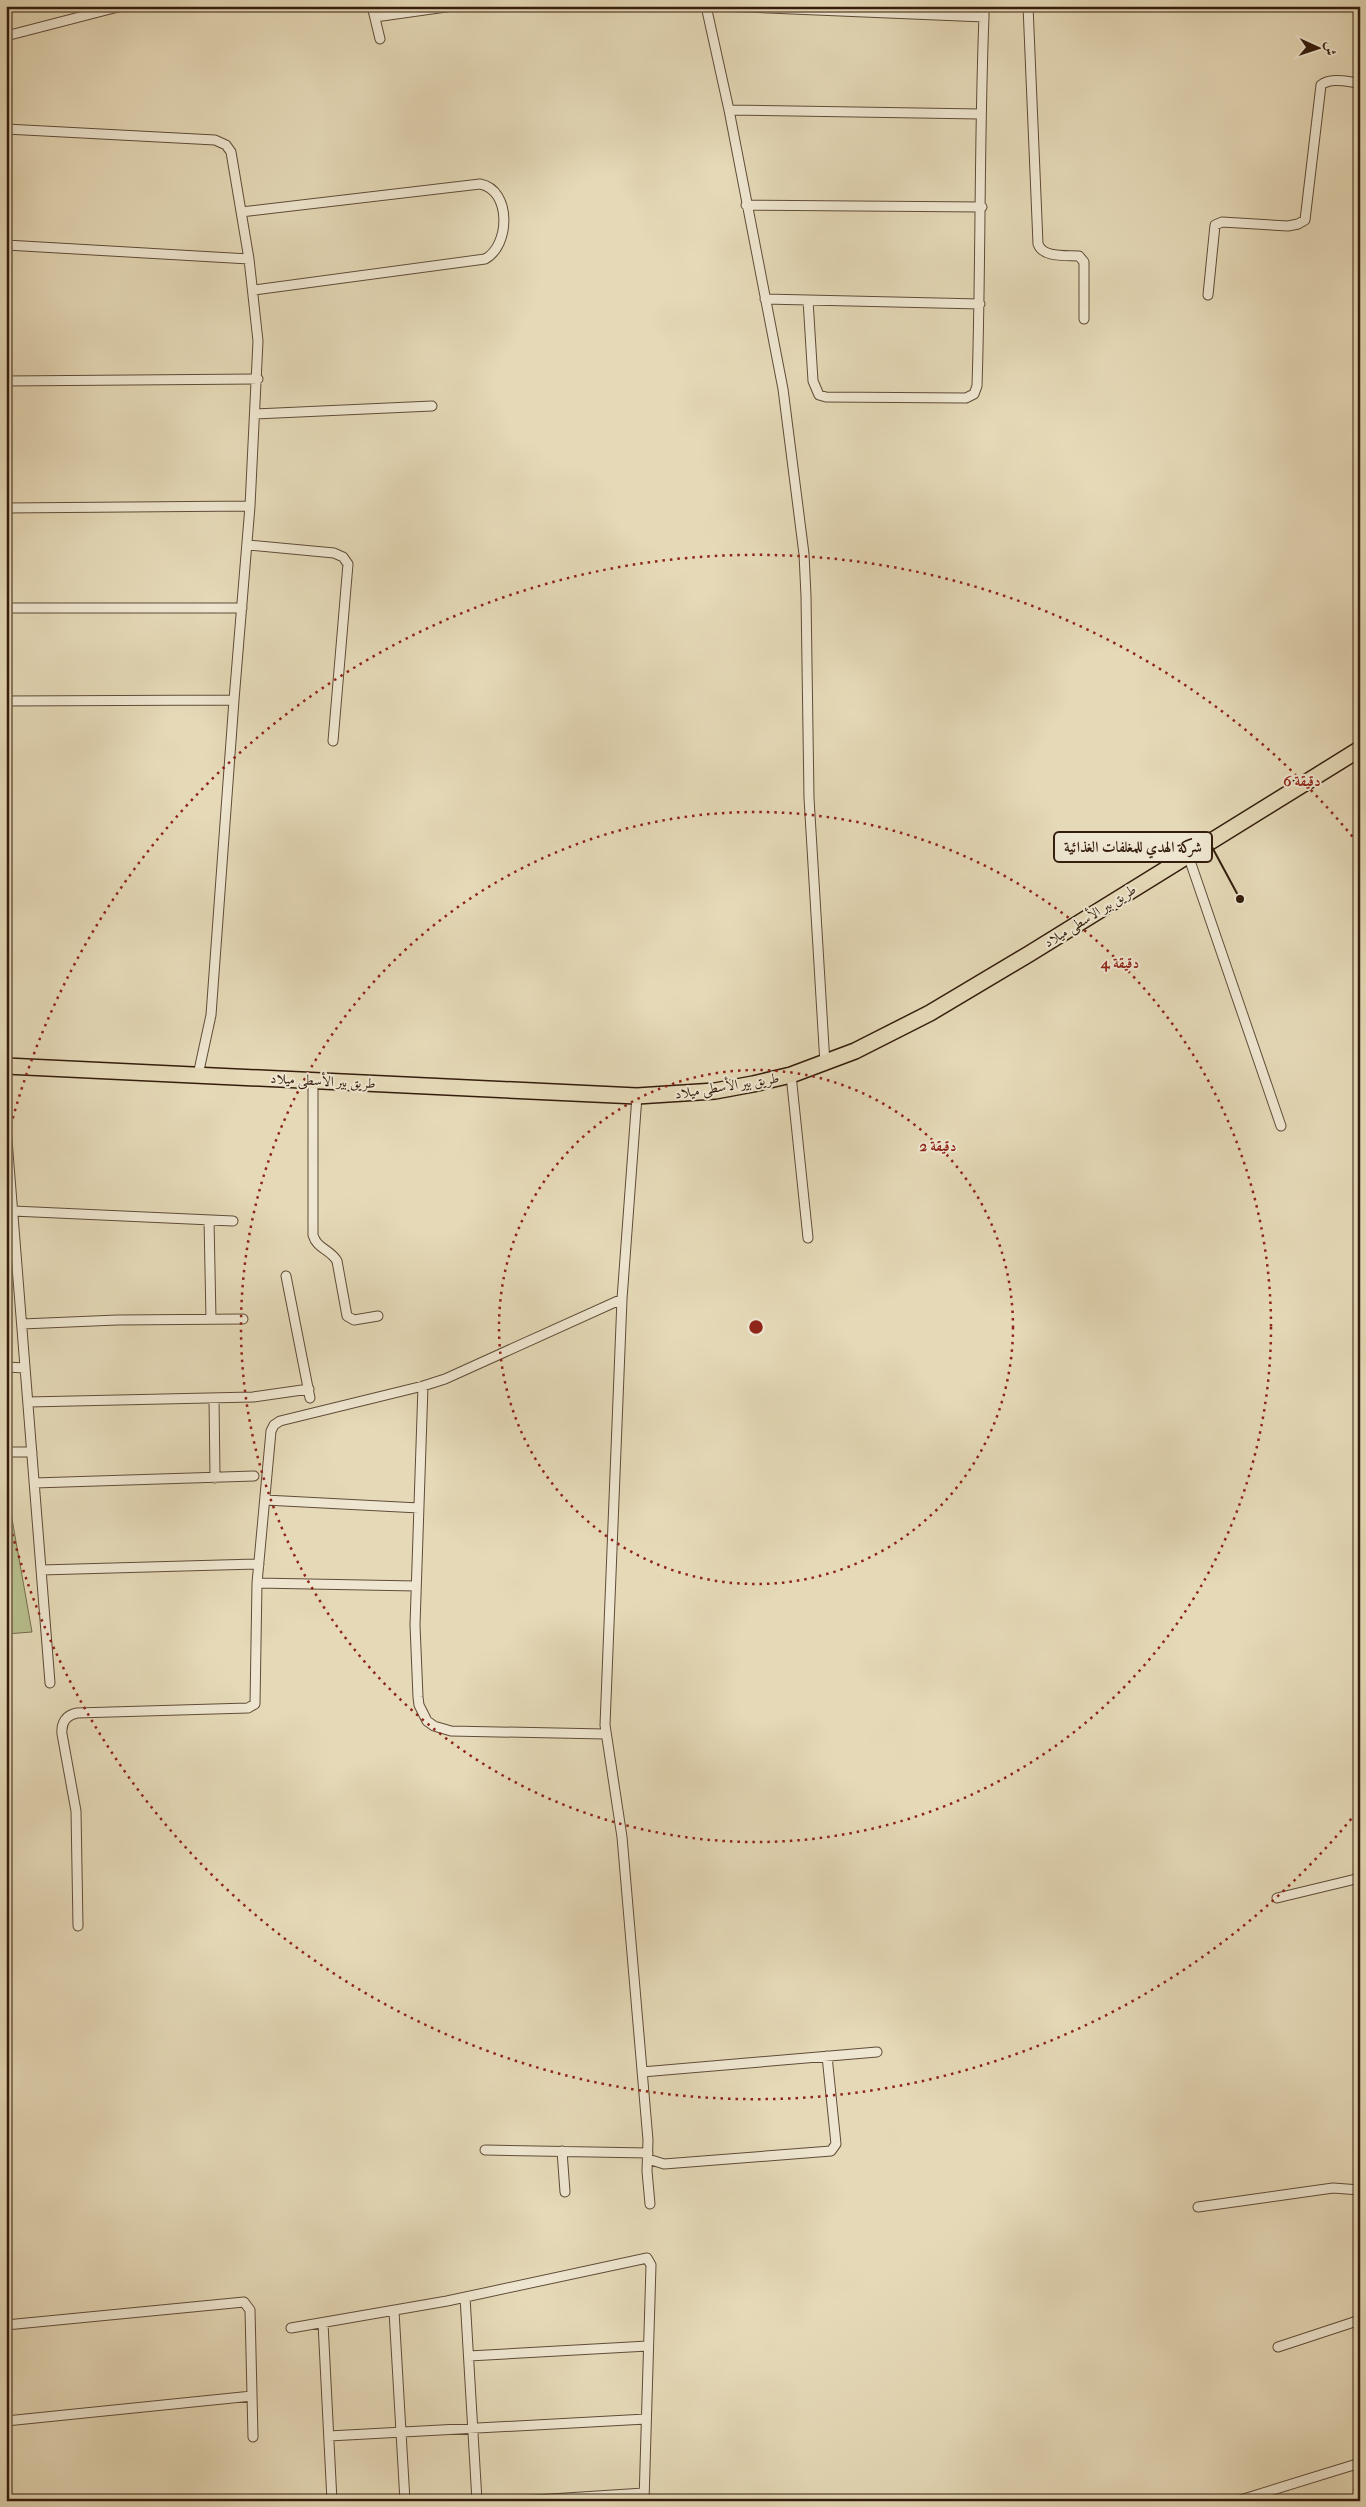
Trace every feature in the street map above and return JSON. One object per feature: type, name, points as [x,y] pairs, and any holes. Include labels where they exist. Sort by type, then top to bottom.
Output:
[{"type":"main road","name":"طريق بير الأسطى ميلاد","points":[[6,1066],[637,1096],[714,1091],[790,1076],[825,1064],[930,1013],[1360,749]]},
{"type":"street","points":[[6,36],[122,6]]},
{"type":"street","points":[[372,6],[380,40]]},
{"type":"street","points":[[375,17],[453,6]]},
{"type":"street","points":[[706,6],[729,110],[746,205],[784,389],[804,554],[810,826],[825,1064]]},
{"type":"street","points":[[721,6],[984,17]]},
{"type":"street","points":[[808,300],[813,381],[819,395],[826,397],[971,396],[977,386],[982,207],[980,114],[984,6]]},
{"type":"street","points":[[1028,6],[1038,244],[1040,249],[1047,254],[1079,256],[1084,262],[1084,319]]},
{"type":"street","points":[[1208,295],[1215,225],[1222,222],[1288,226],[1305,220],[1321,85],[1326,81],[1334,80],[1360,83]]},
{"type":"street","points":[[729,110],[980,114]]},
{"type":"street","points":[[6,129],[215,140],[226,145],[231,152],[254,290],[258,341],[258,379],[248,545],[234,700],[211,1015],[198,1075]]},
{"type":"street","points":[[241,212],[480,184],[493,189],[497,193],[501,204],[503,225],[500,240],[494,252],[485,259],[254,290]]},
{"type":"street","points":[[746,205],[982,207]]},
{"type":"street","points":[[6,245],[249,258]]},
{"type":"street","points":[[766,299],[980,304]]},
{"type":"street","points":[[6,381],[258,379]]},
{"type":"street","points":[[255,414],[432,406]]},
{"type":"street","points":[[6,508],[250,506]]},
{"type":"street","points":[[248,545],[334,553],[343,557],[348,564],[333,741]]},
{"type":"street","points":[[6,608],[242,608]]},
{"type":"street","points":[[6,701],[234,700]]},
{"type":"street","points":[[1188,855],[1281,1126]]},
{"type":"street","points":[[790,1076],[808,1238]]},
{"type":"street","points":[[313,1080],[313,1235],[318,1246],[332,1254],[336,1261],[347,1316],[354,1320],[378,1316]]},
{"type":"street","points":[[637,1096],[622,1299],[605,1734],[622,1837],[642,2072],[650,2204]]},
{"type":"street","points":[[6,1127],[50,1683]]},
{"type":"street","points":[[13,1211],[233,1221]]},
{"type":"street","points":[[208,1220],[211,1319]]},
{"type":"street","points":[[28,1402],[214,1398],[310,1393],[286,1276]]},
{"type":"street","points":[[78,1926],[76,1811],[62,1734],[63,1724],[68,1716],[77,1713],[253,1706],[256,1700],[259,1564],[271,1431],[277,1422],[423,1386],[501,1355],[622,1299]]},
{"type":"street","points":[[22,1324],[243,1319]]},
{"type":"street","points":[[6,1367],[25,1368]]},
{"type":"street","points":[[423,1386],[415,1624],[419,1706],[422,1714],[434,1726],[451,1730],[605,1734]]},
{"type":"street","points":[[214,1398],[215,1478]]},
{"type":"street","points":[[6,1452],[32,1452]]},
{"type":"street","points":[[34,1483],[254,1476]]},
{"type":"street","points":[[265,1500],[419,1508]]},
{"type":"street","points":[[41,1570],[259,1564]]},
{"type":"street","points":[[258,1583],[416,1586]]},
{"type":"street","points":[[1277,1898],[1360,1878]]},
{"type":"street","points":[[642,2072],[877,2052]]},
{"type":"street","points":[[484,2150],[648,2156],[664,2164],[831,2151],[836,2144],[828,2056]]},
{"type":"street","points":[[562,2152],[565,2192]]},
{"type":"street","points":[[1198,2207],[1333,2188],[1360,2190]]},
{"type":"street","points":[[292,2328],[465,2298],[646,2258],[651,2265],[644,2497],[519,2501]]},
{"type":"street","points":[[465,2298],[477,2501]]},
{"type":"street","points":[[6,2326],[241,2300],[247,2304],[250,2310],[253,2437]]},
{"type":"street","points":[[394,2311],[405,2501]]},
{"type":"street","points":[[1278,2347],[1360,2320]]},
{"type":"street","points":[[322,2323],[332,2501]]},
{"type":"street","points":[[469,2356],[648,2346]]},
{"type":"street","points":[[6,2421],[252,2396]]},
{"type":"street","points":[[328,2436],[646,2419]]},
{"type":"street","points":[[1237,2501],[1360,2463]]},
{"type":"green space","points":[[6,1502],[9,1502],[32,1632],[6,1634]]},
{"type":"place","name":"شركة الهدي للمغلفات الغذائية","points":[[1240,899]]}]
